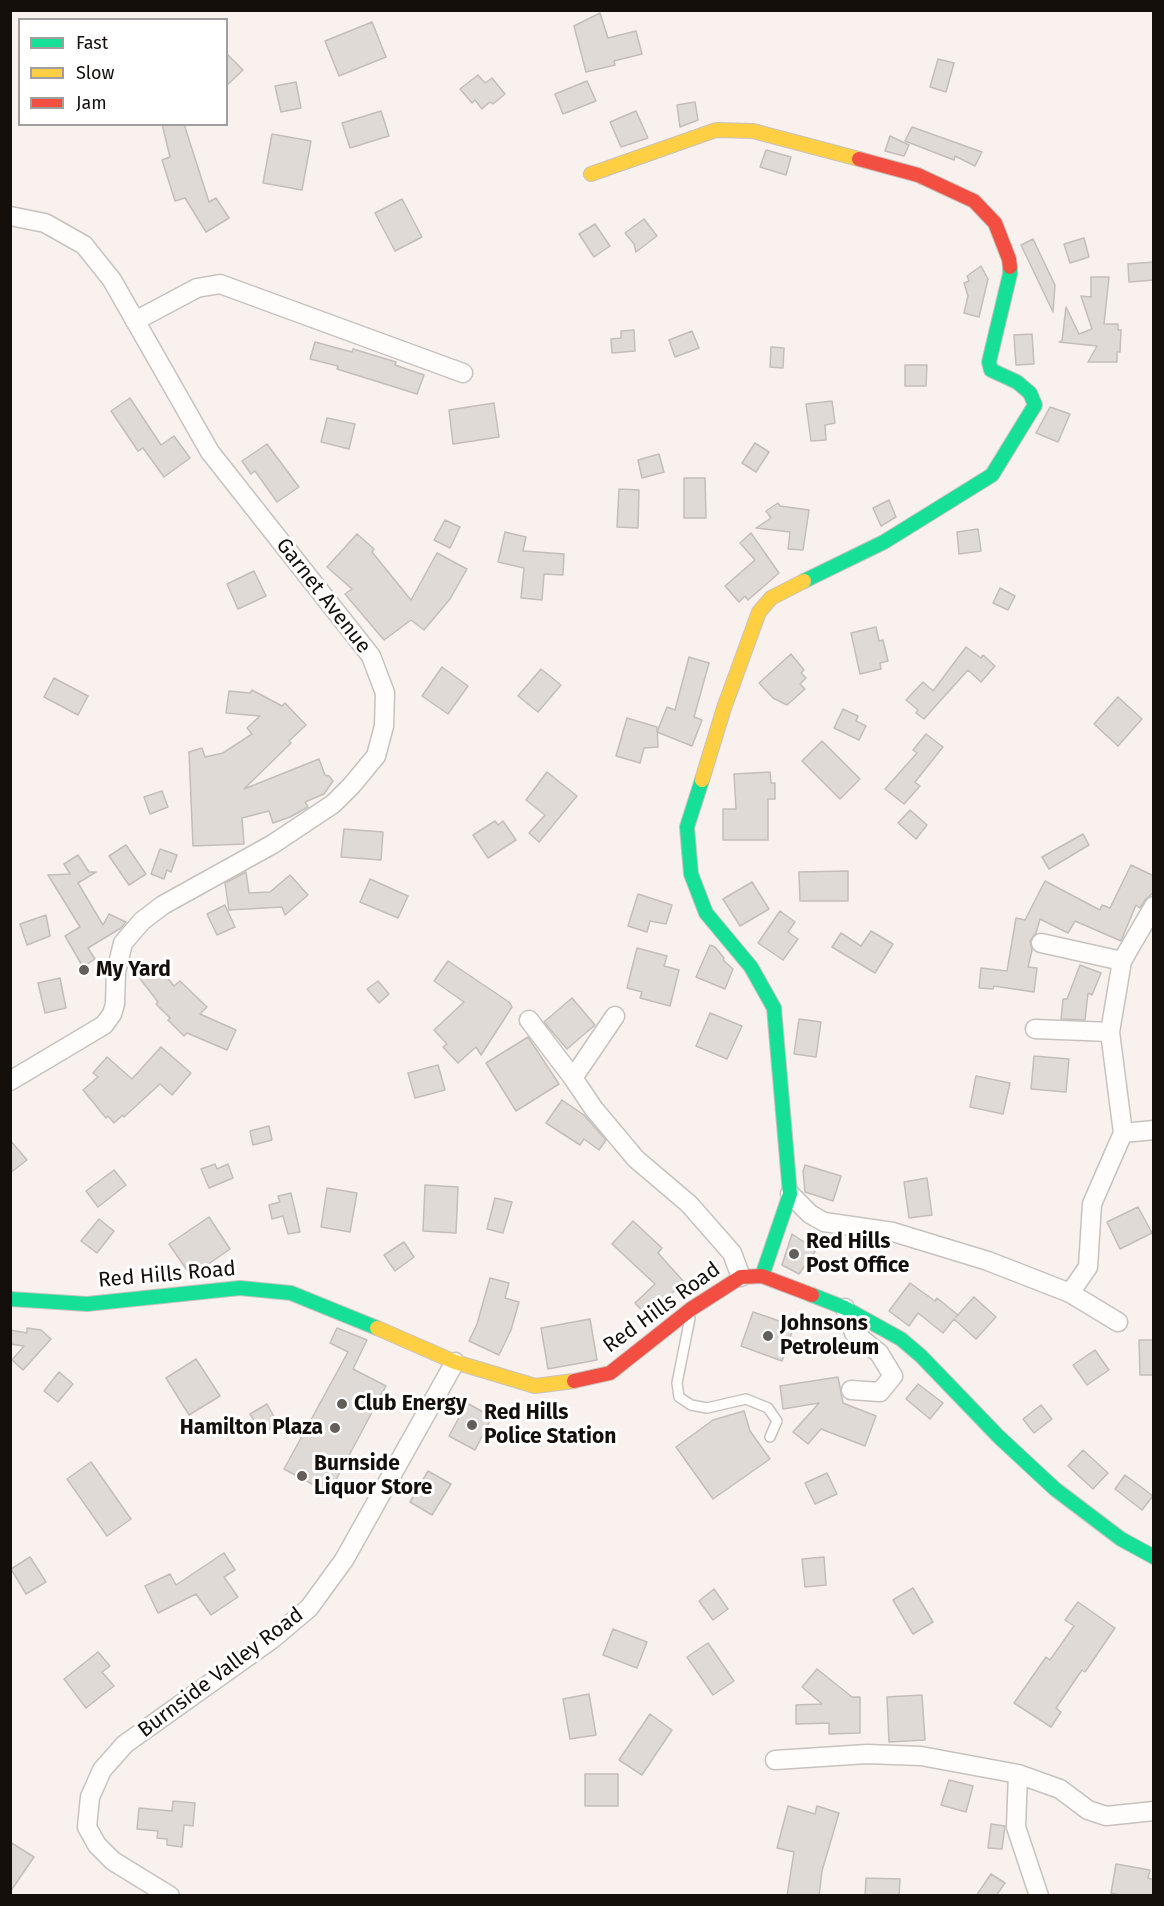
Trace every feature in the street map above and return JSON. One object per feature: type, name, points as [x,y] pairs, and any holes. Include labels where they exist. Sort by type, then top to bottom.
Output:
[{"type":"street","points":[[591,174],[716,130],[753,131],[918,175],[974,201],[995,223],[1010,259],[1010,274],[989,362],[992,370],[1017,382],[1030,393],[1035,405],[992,475],[884,542],[771,598],[759,612],[724,708],[687,827],[692,874],[706,913],[751,967],[774,1008],[790,1194],[762,1276]]},
{"type":"street","name":"Garnet Avenue","points":[[10,216],[45,223],[84,245],[112,280],[210,453],[371,656],[385,693],[384,726],[376,756],[352,785],[333,804],[273,844],[163,904],[142,921],[123,943],[116,972],[115,1004],[112,1014],[104,1025],[10,1081]]},
{"type":"street","points":[[135,321],[197,288],[220,284],[463,374]]},
{"type":"street","points":[[1070,1293],[1088,1267],[1092,1204],[1123,1133],[1110,1032],[1122,961],[1154,906]]},
{"type":"street","points":[[1041,943],[1122,961]]},
{"type":"street","points":[[573,1078],[615,1016]]},
{"type":"street","points":[[529,1020],[594,1109],[636,1159],[689,1204],[732,1253],[741,1276]]},
{"type":"street","points":[[1035,1029],[1110,1032]]},
{"type":"street","points":[[1123,1133],[1154,1130]]},
{"type":"street","points":[[790,1194],[810,1214],[825,1222],[893,1232],[988,1261],[1070,1293],[1118,1322]]},
{"type":"street","name":"Red Hills Road","points":[[10,1299],[87,1304],[240,1288],[291,1293],[455,1362],[535,1386],[572,1381],[610,1372],[692,1309],[741,1276],[762,1276],[844,1308],[901,1339],[921,1356],[999,1437],[1055,1489],[1121,1539],[1154,1557]]},
{"type":"street","points":[[844,1308],[854,1333],[879,1353],[893,1376],[880,1392],[851,1390]]},
{"type":"street","name":"Burnside Valley Road","points":[[170,1896],[113,1861],[97,1845],[87,1827],[90,1797],[102,1770],[125,1744],[271,1640],[309,1608],[344,1560],[455,1362]]},
{"type":"street","points":[[775,1760],[867,1754],[921,1756],[1018,1774],[1060,1789],[1088,1810],[1106,1816],[1154,1811]]},
{"type":"street","points":[[1018,1774],[1016,1827],[1039,1896]]},
{"type":"lane","points":[[692,1309],[677,1383],[679,1397],[692,1405],[707,1408],[746,1399],[768,1408],[777,1421],[770,1437]]},
{"type":"building","points":[[600,13],[608,38],[636,31],[642,54],[614,61],[615,65],[586,72],[574,26]]},
{"type":"building","points":[[372,22],[386,57],[339,76],[325,41]]},
{"type":"building","points":[[228,55],[243,70],[228,84]]},
{"type":"building","points":[[938,59],[954,63],[946,92],[930,87]]},
{"type":"building","points":[[478,75],[485,83],[492,78],[505,94],[493,104],[490,102],[482,109],[475,100],[472,103],[460,89]]},
{"type":"building","points":[[587,81],[596,101],[563,114],[555,94]]},
{"type":"building","points":[[296,82],[301,108],[281,112],[275,86]]},
{"type":"building","points":[[695,102],[698,120],[680,127],[677,105]]},
{"type":"building","points":[[381,111],[389,136],[350,148],[342,123]]},
{"type":"building","points":[[636,111],[648,138],[621,147],[610,122]]},
{"type":"building","points":[[162,126],[185,126],[209,202],[216,198],[229,218],[206,232],[185,198],[175,201],[162,160],[170,157]]},
{"type":"building","points":[[912,127],[982,152],[975,166],[955,156],[954,160],[905,141]]},
{"type":"building","points":[[272,134],[311,141],[302,190],[263,183]]},
{"type":"building","points":[[890,136],[909,145],[904,156],[885,151]]},
{"type":"building","points":[[766,150],[791,157],[786,175],[760,167]]},
{"type":"building","points":[[402,199],[422,237],[395,251],[375,213]]},
{"type":"building","points":[[644,219],[657,236],[636,252],[634,244],[625,233]]},
{"type":"building","points":[[595,224],[610,246],[594,257],[579,234]]},
{"type":"building","points":[[1084,238],[1089,257],[1070,263],[1064,244]]},
{"type":"building","points":[[1033,239],[1055,285],[1053,312],[1021,245]]},
{"type":"building","points":[[1154,262],[1154,280],[1129,282],[1128,264]]},
{"type":"building","points":[[981,266],[988,279],[979,317],[964,313],[968,296],[964,283],[969,281],[967,276]]},
{"type":"building","points":[[1091,277],[1109,277],[1104,324],[1118,324],[1118,330],[1121,330],[1117,362],[1088,362],[1097,346],[1059,342],[1062,341],[1066,307],[1079,334],[1092,329],[1081,296],[1091,297]]},
{"type":"building","points":[[634,330],[635,351],[612,353],[611,339],[621,338],[621,331]]},
{"type":"building","points":[[692,331],[699,348],[675,357],[669,340]]},
{"type":"building","points":[[1032,334],[1034,364],[1016,365],[1014,335]]},
{"type":"building","points":[[315,342],[352,352],[353,349],[396,362],[395,365],[424,375],[417,394],[337,369],[338,366],[310,359]]},
{"type":"building","points":[[771,347],[784,348],[783,368],[770,367]]},
{"type":"building","points":[[905,365],[927,365],[926,386],[905,386]]},
{"type":"building","points":[[130,398],[161,445],[174,436],[190,458],[164,477],[143,448],[138,451],[111,411]]},
{"type":"building","points":[[832,401],[835,423],[825,425],[826,440],[811,441],[806,404]]},
{"type":"building","points":[[494,403],[499,437],[453,444],[449,410]]},
{"type":"building","points":[[1050,407],[1070,414],[1058,442],[1036,433]]},
{"type":"building","points":[[327,418],[355,424],[349,449],[321,442]]},
{"type":"building","points":[[755,443],[769,452],[756,472],[742,463]]},
{"type":"building","points":[[267,444],[299,487],[277,502],[255,471],[251,474],[242,461]]},
{"type":"building","points":[[659,454],[664,472],[642,478],[638,460]]},
{"type":"building","points":[[684,478],[705,478],[706,518],[684,518]]},
{"type":"building","points":[[619,489],[639,490],[638,528],[617,527]]},
{"type":"building","points":[[889,500],[896,517],[881,526],[873,508]]},
{"type":"building","points":[[778,503],[780,506],[809,510],[803,550],[788,549],[790,532],[756,528],[771,518],[766,511]]},
{"type":"building","points":[[445,520],[460,527],[450,548],[434,540]]},
{"type":"building","points":[[978,529],[981,551],[959,554],[957,532]]},
{"type":"building","points":[[505,532],[526,537],[523,551],[564,554],[563,575],[544,574],[542,600],[521,598],[524,568],[498,562]]},
{"type":"building","points":[[751,533],[779,573],[748,600],[745,596],[739,602],[725,586],[755,560],[740,543]]},
{"type":"building","points":[[357,534],[374,549],[372,552],[411,600],[437,553],[467,569],[450,599],[424,630],[411,620],[384,640],[345,594],[352,589],[327,567]]},
{"type":"building","points":[[254,571],[266,596],[238,609],[227,584]]},
{"type":"building","points":[[1000,588],[1015,596],[1008,610],[993,603]]},
{"type":"building","points":[[876,627],[879,641],[883,640],[888,661],[880,663],[881,669],[860,674],[851,633]]},
{"type":"building","points":[[966,647],[981,658],[983,655],[995,666],[981,682],[968,670],[924,719],[916,713],[918,710],[906,700],[923,682],[933,691]]},
{"type":"building","points":[[791,654],[804,670],[801,673],[806,678],[800,684],[805,689],[787,705],[773,698],[759,683]]},
{"type":"building","points":[[689,657],[709,663],[694,717],[702,720],[692,746],[657,732],[667,707],[675,710]]},
{"type":"building","points":[[442,667],[468,686],[448,714],[422,696]]},
{"type":"building","points":[[541,669],[561,685],[538,712],[518,696]]},
{"type":"building","points":[[54,678],[88,696],[78,715],[44,697]]},
{"type":"building","points":[[252,690],[282,706],[285,703],[306,725],[244,789],[319,759],[325,775],[333,781],[324,794],[305,802],[308,807],[290,817],[273,823],[269,811],[242,818],[244,844],[193,846],[189,752],[202,748],[205,757],[223,753],[252,734],[247,728],[260,716],[226,713],[229,691],[250,693]]},
{"type":"building","points":[[1118,697],[1142,719],[1118,746],[1094,724]]},
{"type":"building","points":[[843,709],[858,716],[856,721],[866,726],[859,740],[834,728]]},
{"type":"building","points":[[627,718],[657,727],[658,747],[644,748],[640,763],[616,756]]},
{"type":"building","points":[[926,734],[943,747],[915,782],[920,786],[904,804],[885,789],[917,753],[913,750]]},
{"type":"building","points":[[822,741],[860,779],[840,799],[802,761]]},
{"type":"building","points":[[547,772],[577,796],[539,842],[529,833],[545,815],[526,800]]},
{"type":"building","points":[[770,772],[771,783],[775,783],[775,799],[768,799],[768,840],[723,840],[723,809],[736,809],[734,774]]},
{"type":"building","points":[[162,791],[168,807],[150,814],[144,797]]},
{"type":"building","points":[[910,810],[927,825],[916,839],[898,823]]},
{"type":"building","points":[[495,821],[498,825],[503,821],[516,840],[488,858],[473,835]]},
{"type":"building","points":[[344,829],[383,832],[381,860],[341,857]]},
{"type":"building","points":[[1083,834],[1089,845],[1049,869],[1042,857]]},
{"type":"building","points":[[126,845],[146,874],[129,885],[109,856]]},
{"type":"building","points":[[160,849],[177,855],[171,872],[167,870],[164,879],[151,874]]},
{"type":"building","points":[[78,855],[89,872],[96,872],[78,883],[103,925],[109,914],[126,922],[121,928],[88,948],[95,959],[83,967],[65,936],[80,927],[48,875],[70,874],[64,864]]},
{"type":"building","points":[[1131,865],[1154,876],[1154,892],[1140,908],[1136,905],[1121,941],[1075,921],[1068,933],[1040,919],[1036,933],[1030,941],[1032,950],[1028,967],[1037,968],[1034,992],[994,986],[993,989],[979,988],[981,968],[1007,971],[1016,918],[1025,920],[1045,881],[1100,910],[1102,905],[1110,908]]},
{"type":"building","points":[[848,871],[848,901],[800,901],[799,872]]},
{"type":"building","points":[[246,872],[249,893],[270,892],[290,875],[308,895],[285,915],[282,907],[229,910],[225,883]]},
{"type":"building","points":[[370,879],[408,896],[398,918],[360,902]]},
{"type":"building","points":[[752,882],[769,909],[740,926],[723,899]]},
{"type":"building","points":[[638,894],[672,905],[666,924],[650,921],[647,932],[628,926]]},
{"type":"building","points":[[225,905],[235,927],[217,935],[207,914]]},
{"type":"building","points":[[780,911],[795,922],[788,932],[798,939],[783,960],[758,943]]},
{"type":"building","points":[[46,915],[50,936],[27,945],[20,924]]},
{"type":"building","points":[[871,931],[893,944],[875,973],[832,947],[841,933],[861,946]]},
{"type":"building","points":[[710,945],[715,947],[724,958],[723,960],[733,969],[725,989],[696,977]]},
{"type":"building","points":[[637,948],[667,956],[664,966],[679,970],[670,1006],[640,998],[642,992],[627,988]]},
{"type":"building","points":[[448,961],[509,1002],[512,1007],[481,1055],[476,1047],[458,1063],[443,1047],[447,1044],[434,1030],[464,1002],[434,981]]},
{"type":"building","points":[[155,962],[174,986],[180,981],[207,1007],[200,1014],[236,1030],[227,1050],[187,1033],[184,1036],[168,1020],[170,1018],[156,1004],[158,1002],[138,976]]},
{"type":"building","points":[[1080,965],[1101,973],[1092,995],[1088,993],[1085,1020],[1061,1019],[1063,999],[1067,999]]},
{"type":"building","points":[[60,978],[66,1008],[45,1013],[38,983]]},
{"type":"building","points":[[378,981],[389,994],[379,1003],[367,989]]},
{"type":"building","points":[[572,998],[595,1025],[567,1049],[544,1022]]},
{"type":"building","points":[[710,1013],[742,1026],[727,1059],[696,1046]]},
{"type":"building","points":[[799,1019],[821,1022],[816,1057],[794,1054]]},
{"type":"building","points":[[528,1037],[559,1084],[516,1111],[486,1063]]},
{"type":"building","points":[[161,1047],[191,1073],[172,1095],[160,1084],[124,1117],[123,1115],[114,1123],[108,1116],[106,1118],[83,1090],[98,1077],[93,1073],[107,1057],[132,1079]]},
{"type":"building","points":[[1034,1056],[1069,1059],[1066,1092],[1031,1089]]},
{"type":"building","points":[[438,1065],[445,1090],[415,1098],[408,1073]]},
{"type":"building","points":[[976,1076],[1010,1083],[1003,1114],[970,1107]]},
{"type":"building","points":[[562,1100],[584,1115],[606,1140],[599,1150],[584,1139],[580,1145],[546,1123]]},
{"type":"building","points":[[269,1126],[272,1140],[253,1145],[250,1131]]},
{"type":"building","points":[[10,1140],[27,1160],[10,1173]]},
{"type":"building","points":[[215,1164],[217,1169],[228,1164],[233,1178],[209,1188],[201,1169]]},
{"type":"building","points":[[805,1165],[841,1176],[833,1201],[805,1192],[803,1171]]},
{"type":"building","points":[[114,1170],[126,1185],[98,1207],[86,1191]]},
{"type":"building","points":[[927,1178],[932,1215],[909,1218],[904,1182]]},
{"type":"building","points":[[425,1185],[458,1187],[456,1233],[423,1231]]},
{"type":"building","points":[[327,1188],[357,1193],[350,1232],[321,1227]]},
{"type":"building","points":[[291,1193],[300,1232],[288,1234],[283,1216],[272,1219],[269,1205],[280,1202],[278,1196]]},
{"type":"building","points":[[495,1198],[512,1202],[503,1233],[487,1229]]},
{"type":"building","points":[[1138,1207],[1152,1233],[1120,1249],[1107,1222]]},
{"type":"building","points":[[209,1217],[230,1249],[191,1276],[169,1244]]},
{"type":"building","points":[[99,1219],[114,1231],[97,1253],[81,1241]]},
{"type":"building","points":[[633,1221],[662,1248],[658,1253],[684,1282],[647,1316],[635,1303],[655,1284],[612,1244]]},
{"type":"building","name":"Red Hills Post Office","points":[[792,1234],[816,1250],[799,1274],[782,1265]]},
{"type":"building","points":[[404,1242],[414,1257],[395,1271],[384,1255]]},
{"type":"building","points":[[490,1278],[509,1283],[505,1298],[519,1302],[511,1330],[499,1355],[469,1341],[477,1324]]},
{"type":"building","points":[[910,1283],[935,1301],[937,1298],[958,1315],[974,1297],[996,1317],[976,1339],[954,1319],[943,1333],[918,1313],[909,1326],[889,1311]]},
{"type":"building","name":"Johnsons Petroleum","points":[[753,1312],[794,1326],[782,1361],[741,1346]]},
{"type":"building","points":[[590,1319],[597,1360],[548,1369],[541,1328]]},
{"type":"building","points":[[27,1328],[41,1330],[51,1339],[23,1370],[12,1360],[24,1346],[10,1344],[10,1330],[27,1333]]},
{"type":"building","name":"Hamilton Plaza","points":[[337,1328],[367,1340],[353,1369],[386,1386],[329,1493],[284,1469],[348,1352],[330,1343]]},
{"type":"building","points":[[1139,1340],[1154,1340],[1154,1375],[1140,1375]]},
{"type":"building","points":[[1095,1350],[1109,1370],[1087,1385],[1073,1365]]},
{"type":"building","points":[[196,1359],[220,1396],[189,1415],[166,1378]]},
{"type":"building","points":[[59,1372],[73,1384],[58,1402],[44,1391]]},
{"type":"building","points":[[838,1377],[843,1403],[876,1416],[865,1446],[821,1429],[808,1444],[793,1432],[819,1403],[783,1409],[780,1386]]},
{"type":"building","points":[[918,1384],[943,1403],[930,1419],[906,1399]]},
{"type":"building","name":"Red Hills Police Station","points":[[467,1403],[492,1417],[475,1450],[449,1436]]},
{"type":"building","points":[[267,1404],[278,1424],[262,1433],[250,1414]]},
{"type":"building","points":[[1041,1405],[1052,1419],[1034,1433],[1023,1419]]},
{"type":"building","points":[[744,1411],[750,1431],[770,1459],[713,1499],[676,1447],[713,1420]]},
{"type":"building","points":[[1083,1450],[1108,1473],[1093,1489],[1068,1466]]},
{"type":"building","points":[[91,1462],[131,1519],[107,1536],[67,1479]]},
{"type":"building","points":[[428,1471],[451,1484],[432,1515],[410,1502]]},
{"type":"building","points":[[827,1473],[837,1494],[815,1504],[805,1483]]},
{"type":"building","points":[[1125,1475],[1153,1496],[1142,1510],[1115,1489]]},
{"type":"building","points":[[224,1553],[235,1570],[224,1577],[238,1597],[211,1615],[196,1594],[158,1613],[145,1586],[170,1574],[176,1585]]},
{"type":"building","points":[[30,1557],[46,1582],[26,1594],[11,1569]]},
{"type":"building","points":[[824,1557],[826,1585],[805,1587],[802,1559]]},
{"type":"building","points":[[913,1588],[933,1622],[913,1634],[893,1600]]},
{"type":"building","points":[[714,1589],[728,1609],[713,1620],[699,1601]]},
{"type":"building","points":[[1078,1602],[1115,1628],[1085,1672],[1082,1670],[1056,1708],[1061,1712],[1051,1727],[1014,1703],[1046,1657],[1050,1660],[1074,1626],[1065,1620]]},
{"type":"building","points":[[613,1629],[647,1642],[637,1668],[603,1655]]},
{"type":"building","points":[[708,1643],[734,1681],[713,1695],[687,1657]]},
{"type":"building","points":[[98,1652],[110,1666],[102,1672],[114,1686],[86,1708],[64,1679]]},
{"type":"building","points":[[817,1669],[852,1697],[860,1697],[860,1733],[829,1734],[829,1723],[796,1724],[796,1705],[822,1704],[802,1687]]},
{"type":"building","points":[[589,1694],[596,1735],[570,1739],[563,1699]]},
{"type":"building","points":[[922,1695],[925,1740],[889,1742],[887,1697]]},
{"type":"building","points":[[650,1714],[672,1730],[642,1775],[619,1760]]},
{"type":"building","points":[[585,1774],[618,1774],[618,1806],[585,1806]]},
{"type":"building","points":[[949,1780],[973,1786],[966,1812],[941,1805]]},
{"type":"building","points":[[173,1801],[195,1803],[193,1826],[184,1825],[182,1847],[167,1845],[167,1839],[157,1838],[158,1831],[137,1829],[139,1808],[172,1811]]},
{"type":"building","points":[[788,1806],[815,1814],[817,1806],[839,1813],[822,1871],[819,1896],[787,1896],[794,1852],[777,1848]]},
{"type":"building","points":[[991,1824],[1005,1826],[1002,1849],[988,1848]]},
{"type":"building","points":[[10,1842],[34,1857],[10,1892]]},
{"type":"building","points":[[1116,1864],[1150,1870],[1148,1878],[1154,1880],[1154,1896],[1124,1896],[1111,1893]]},
{"type":"building","points":[[991,1874],[1005,1883],[996,1896],[976,1896]]},
{"type":"building","points":[[866,1878],[900,1879],[899,1896],[865,1896]]},
{"type":"traffic: fast","points":[[804,581],[884,542],[992,475],[1035,405],[1030,393],[1017,382],[991,370],[989,362],[1010,267]]},
{"type":"traffic: fast","points":[[702,780],[687,827],[691,874],[706,913],[751,967],[774,1008],[790,1194],[762,1276]]},
{"type":"traffic: fast","points":[[10,1299],[87,1304],[240,1288],[291,1293],[377,1328]]},
{"type":"traffic: fast","points":[[812,1295],[845,1308],[901,1339],[921,1356],[999,1437],[1055,1489],[1121,1539],[1154,1557]]},
{"type":"traffic: slow","points":[[591,174],[716,130],[753,131],[859,159]]},
{"type":"traffic: slow","points":[[702,780],[724,708],[759,612],[771,598],[804,581]]},
{"type":"traffic: slow","points":[[377,1328],[455,1362],[535,1386],[574,1381]]},
{"type":"traffic: jam","points":[[859,159],[918,175],[974,201],[995,223],[1010,267]]},
{"type":"traffic: jam","points":[[574,1381],[610,1373],[691,1309],[741,1277],[762,1276],[812,1295]]},
{"type":"place","name":"My Yard","points":[[84,970]]},
{"type":"place","name":"Red Hills Post Office","points":[[794,1254]]},
{"type":"place","name":"Johnsons Petroleum","points":[[768,1336]]},
{"type":"place","name":"Club Energy","points":[[342,1404]]},
{"type":"place","name":"Red Hills Police Station","points":[[472,1425]]},
{"type":"place","name":"Hamilton Plaza","points":[[335,1428]]},
{"type":"place","name":"Burnside Liquor Store","points":[[302,1476]]}]
